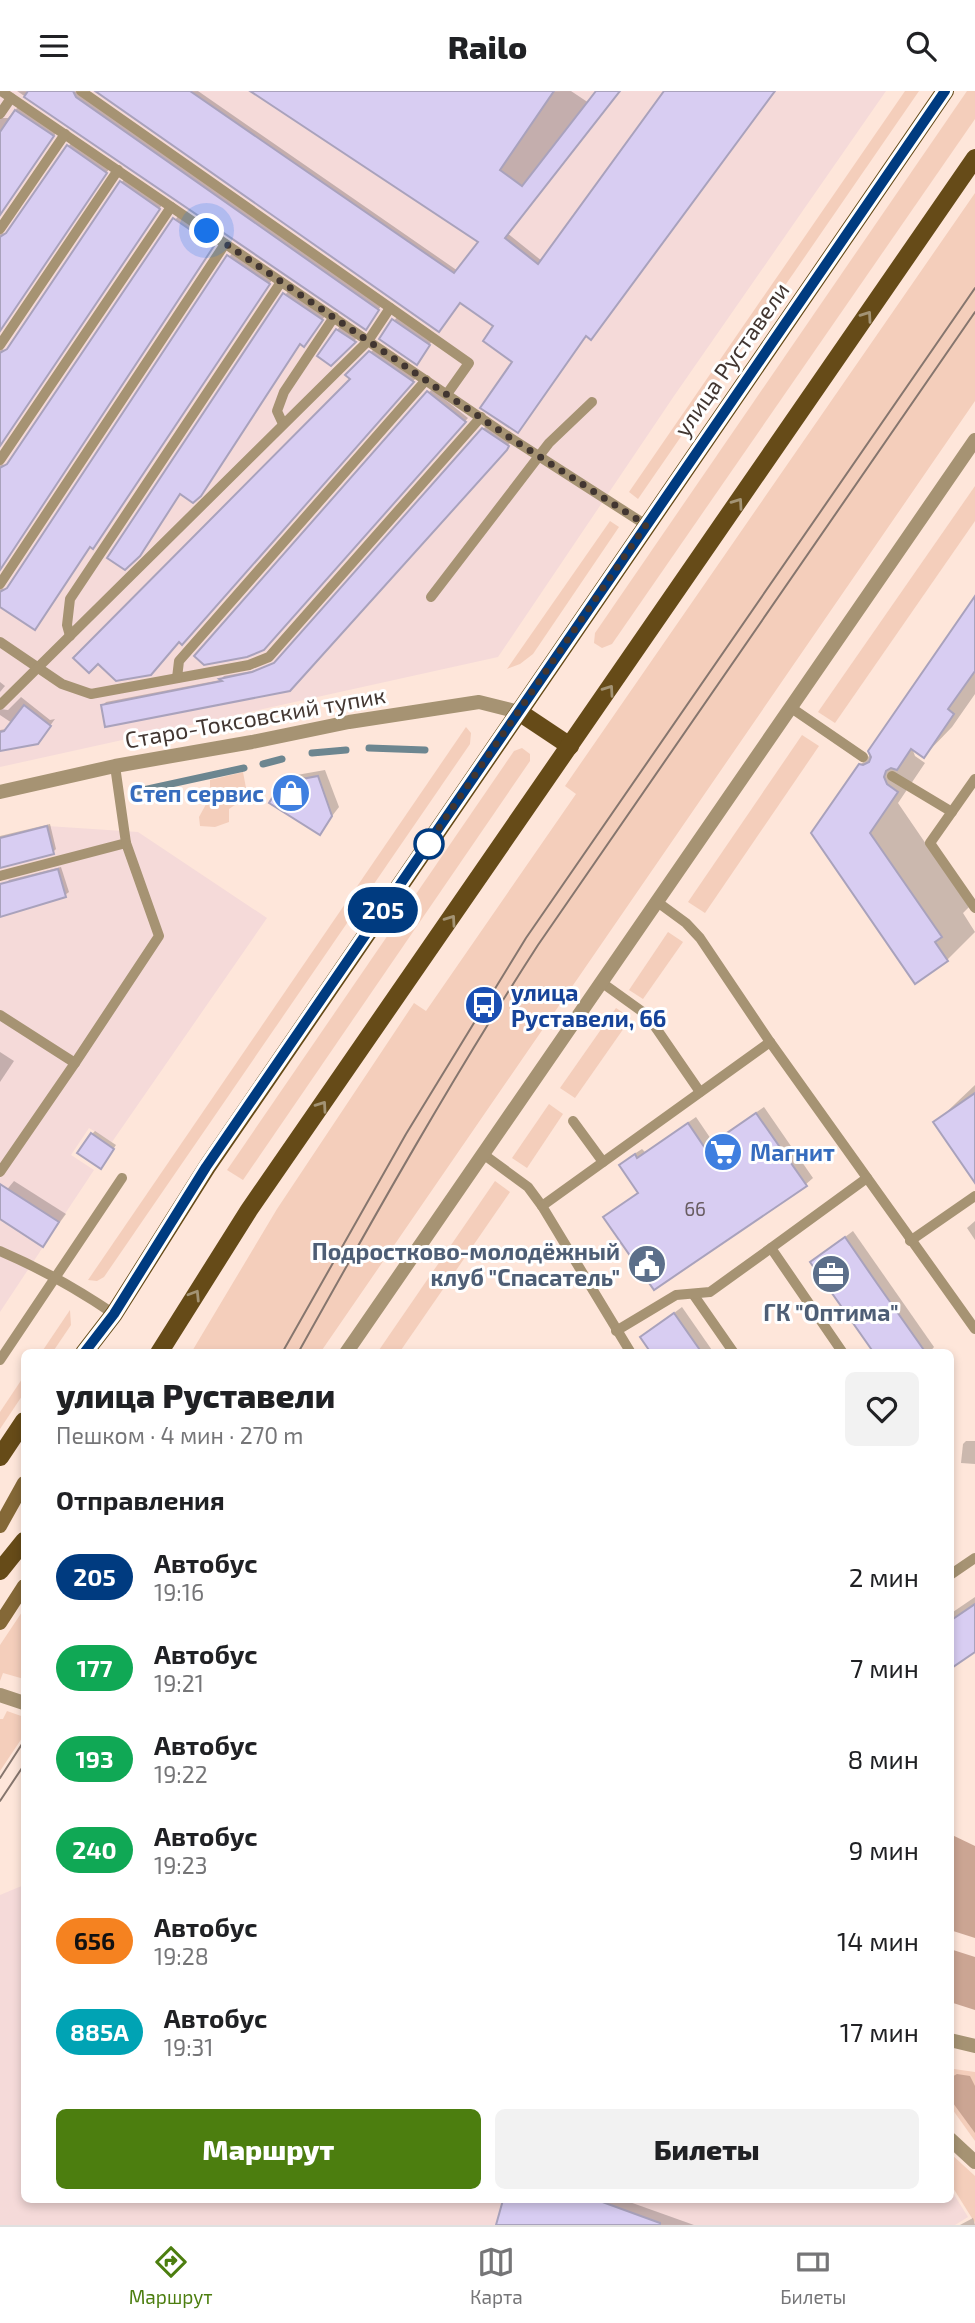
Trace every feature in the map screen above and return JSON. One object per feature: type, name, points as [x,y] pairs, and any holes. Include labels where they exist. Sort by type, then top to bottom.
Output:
[{"type":"main road","name":"улица Руставели","points":[[90,1349],[206,1167],[945,91]]},
{"type":"main road","points":[[162,1349],[249,1210],[975,158]]},
{"type":"main road","points":[[519,712],[570,746]]},
{"type":"main road","points":[[0,1457],[21,1426]]},
{"type":"main road","points":[[0,1526],[21,1488]]},
{"type":"main road","points":[[0,1571],[21,1545]]},
{"type":"main road","points":[[0,1623],[21,1591]]},
{"type":"street","points":[[349,1349],[975,440]]},
{"type":"street","name":"Старо-Токсовский тупик","points":[[0,792],[116,766],[252,743],[349,722],[479,702],[519,712]]},
{"type":"street","points":[[0,1695],[21,1702]]},
{"type":"street","points":[[954,2041],[975,2046]]},
{"type":"street","points":[[954,2143],[975,2162]]},
{"type":"lane","points":[[81,91],[468,363],[447,394]]},
{"type":"lane","points":[[0,114],[6,94],[368,341],[646,525]]},
{"type":"lane","points":[[0,229],[65,134]]},
{"type":"lane","points":[[0,345],[118,170]]},
{"type":"lane","points":[[0,460],[171,207]]},
{"type":"lane","points":[[0,584],[226,244]]},
{"type":"lane","points":[[70,636],[66,625],[70,599],[281,282]]},
{"type":"lane","points":[[0,705],[368,341],[390,308]]},
{"type":"lane","points":[[284,424],[277,411],[284,392],[334,317]]},
{"type":"lane","points":[[177,678],[178,661],[426,380]]},
{"type":"lane","points":[[431,597],[549,443],[592,402]]},
{"type":"lane","points":[[0,642],[62,684],[91,694],[249,665],[269,657],[481,417]]},
{"type":"lane","points":[[790,708],[863,757]]},
{"type":"lane","points":[[0,1172],[159,936],[126,843],[116,766]]},
{"type":"lane","points":[[892,776],[952,813]]},
{"type":"lane","points":[[975,779],[930,843],[975,908]]},
{"type":"lane","points":[[0,876],[126,843]]},
{"type":"lane","points":[[656,901],[686,923],[700,938],[770,1042],[975,1329]]},
{"type":"lane","points":[[601,982],[647,1015],[700,1092]]},
{"type":"lane","points":[[0,1015],[75,1063]]},
{"type":"lane","points":[[542,1206],[770,1042]]},
{"type":"lane","points":[[573,1121],[603,1162]]},
{"type":"lane","points":[[483,1154],[528,1187],[628,1349]]},
{"type":"lane","points":[[0,1360],[122,1178]]},
{"type":"lane","points":[[616,1331],[676,1295],[710,1292],[867,1178]]},
{"type":"lane","points":[[910,1241],[975,1196]]},
{"type":"lane","points":[[771,1248],[840,1349]]},
{"type":"lane","points":[[0,1251],[54,1277],[114,1314]]},
{"type":"lane","points":[[693,1294],[731,1349]]},
{"type":"lane","points":[[954,1572],[975,1558]]},
{"type":"shaded area","points":[[0,91],[886,91],[674,396],[498,657],[0,767]]},
{"type":"shaded area","points":[[905,91],[919,91],[638,499],[629,492]]},
{"type":"shaded area","points":[[967,91],[975,91],[975,119],[612,644],[602,648],[594,643],[595,633]]},
{"type":"shaded area","points":[[975,193],[975,401],[323,1349],[193,1349],[277,1209],[414,1003],[426,1011],[576,794],[565,786]]},
{"type":"shaded area","points":[[975,486],[975,521],[835,723],[818,712]]},
{"type":"shaded area","points":[[610,521],[619,527],[533,654],[520,664],[507,669]]},
{"type":"shaded area","points":[[466,727],[471,733],[470,744],[104,1277],[97,1281],[88,1280]]},
{"type":"shaded area","points":[[802,735],[819,746],[705,913],[688,902]]},
{"type":"shaded area","points":[[522,748],[530,754],[530,761],[243,1180],[227,1170],[514,751]]},
{"type":"shaded area","points":[[243,772],[245,798],[229,809],[229,822],[215,827],[200,826],[199,817],[210,797],[210,780]]},
{"type":"shaded area","points":[[47,826],[138,832],[267,918],[112,1142],[89,1128],[71,1155],[94,1170],[0,1312],[0,838]]},
{"type":"shaded area","points":[[668,932],[683,942],[643,999],[629,990]]},
{"type":"shaded area","points":[[616,1008],[631,1018],[575,1098],[560,1088]]},
{"type":"shaded area","points":[[549,1104],[563,1114],[527,1168],[512,1158]]},
{"type":"shaded area","points":[[495,1181],[510,1192],[402,1349],[380,1349]]},
{"type":"shaded area","points":[[70,1310],[71,1325],[55,1349],[44,1349]]},
{"type":"shaded area","points":[[21,1380],[21,1398],[0,1429],[0,1412]]},
{"type":"shaded area","points":[[21,1614],[21,1678],[3,1673],[0,1681],[0,1645]]},
{"type":"shaded area","points":[[7,1711],[21,1716],[21,1740],[0,1771],[0,1719],[3,1719]]},
{"type":"shaded area","points":[[954,1836],[975,1846],[975,1938],[954,1931]]},
{"type":"shaded area","points":[[21,1886],[21,2203],[954,2203],[954,2194],[968,2217],[955,2225],[0,2225],[0,1895]]},
{"type":"shaded area","points":[[954,1950],[975,1957],[975,2010],[954,2003]]},
{"type":"shaded area","points":[[954,2069],[975,2072],[975,2141],[954,2112]]},
{"type":"shaded area","points":[[954,2076],[970,2076],[975,2086],[975,2133],[954,2104]]},
{"type":"shaded area","points":[[954,2157],[975,2176],[975,2223],[954,2189]]},
{"type":"building","points":[[28,91],[73,91],[76,97],[379,310],[366,330],[24,97]]},
{"type":"building","points":[[95,91],[190,91],[454,273],[478,242],[250,91],[554,91],[500,170],[522,186],[596,91],[620,91],[505,238],[538,264],[664,91],[775,91],[591,340],[586,336],[518,433],[480,408],[512,362],[483,341],[493,326],[460,303],[439,332]]},
{"type":"building","points":[[15,110],[54,136],[0,215],[0,132]]},
{"type":"building","points":[[67,145],[107,173],[0,331],[0,237],[6,233]]},
{"type":"building","points":[[120,181],[160,209],[0,446],[0,353],[7,349]]},
{"type":"building","points":[[173,218],[214,246],[0,570],[0,468],[7,464]]},
{"type":"building","points":[[227,255],[270,284],[93,549],[90,547],[35,630],[0,607],[0,592],[7,588]]},
{"type":"building","points":[[283,293],[323,320],[304,347],[300,344],[201,496],[193,503],[180,494],[140,556],[125,570],[107,558]]},
{"type":"building","points":[[392,319],[430,345],[417,365],[379,339]]},
{"type":"building","points":[[336,329],[356,342],[331,366],[317,356]]},
{"type":"building","points":[[369,351],[414,382],[182,645],[179,642],[151,675],[116,681],[98,664],[89,673],[73,658],[350,379],[345,375]]},
{"type":"building","points":[[427,391],[466,422],[264,650],[247,657],[204,665],[194,656]]},
{"type":"building","points":[[482,428],[509,446],[507,450],[290,691],[105,727],[101,705],[222,681],[219,679],[252,672],[274,663]]},
{"type":"building","points":[[975,596],[975,671],[948,709],[954,714],[924,758],[911,749],[897,770],[891,768],[886,771],[884,777],[887,784],[898,792],[870,833],[942,937],[935,942],[948,961],[915,984],[811,833],[859,764],[869,762],[871,757],[868,751]]},
{"type":"building","points":[[24,705],[51,726],[38,744],[0,751],[0,732],[4,731]]},
{"type":"building","points":[[318,776],[332,816],[320,835],[269,803],[281,783]]},
{"type":"building","points":[[47,826],[54,854],[0,868],[0,838]]},
{"type":"building","points":[[58,869],[66,897],[0,917],[0,884]]},
{"type":"building","points":[[975,1093],[975,1183],[933,1122]]},
{"type":"building","points":[[756,1113],[807,1186],[654,1290],[603,1217],[638,1193],[619,1165],[635,1154],[637,1158],[688,1123],[705,1148]]},
{"type":"building","points":[[91,1133],[114,1149],[101,1169],[77,1153]]},
{"type":"building","points":[[0,1184],[59,1222],[43,1247],[0,1219]]},
{"type":"building","points":[[845,1237],[923,1349],[871,1349],[810,1262]]},
{"type":"building","points":[[674,1313],[699,1349],[648,1349],[640,1337]]},
{"type":"building","points":[[975,1604],[975,1652],[954,1666],[954,1618]]},
{"type":"building","points":[[502,2203],[605,2203],[660,2223],[660,2225],[496,2225]]},
{"type":"waterway","points":[[369,748],[425,750]]},
{"type":"waterway","points":[[312,753],[346,750]]},
{"type":"waterway","points":[[263,764],[282,759]]},
{"type":"waterway","points":[[134,792],[244,768]]},
{"type":"tram line","points":[[284,1349],[406,1134],[526,938],[975,288]]},
{"type":"tram line","points":[[300,1349],[445,1096],[538,945],[975,312]]},
{"type":"tram line","points":[[0,1778],[21,1746]]},
{"type":"tram line","points":[[0,1801],[21,1770]]},
{"type":"bus line","name":"205","points":[[88,1349],[114,1314],[206,1167],[945,91]]},
{"type":"place","name":"Степ сервис","points":[[291,793]]},
{"type":"place","name":"улица Руставели, 66","points":[[484,1005]]},
{"type":"place","name":"Магнит","points":[[723,1152]]},
{"type":"place","name":"Подростково-молодёжный клуб \"Спасатель\"","points":[[647,1264]]},
{"type":"place","name":"ГК \"Оптима\"","points":[[831,1274]]},
{"type":"route","points":[[207,231],[509,437],[646,525],[425,848],[429,844]]}]
